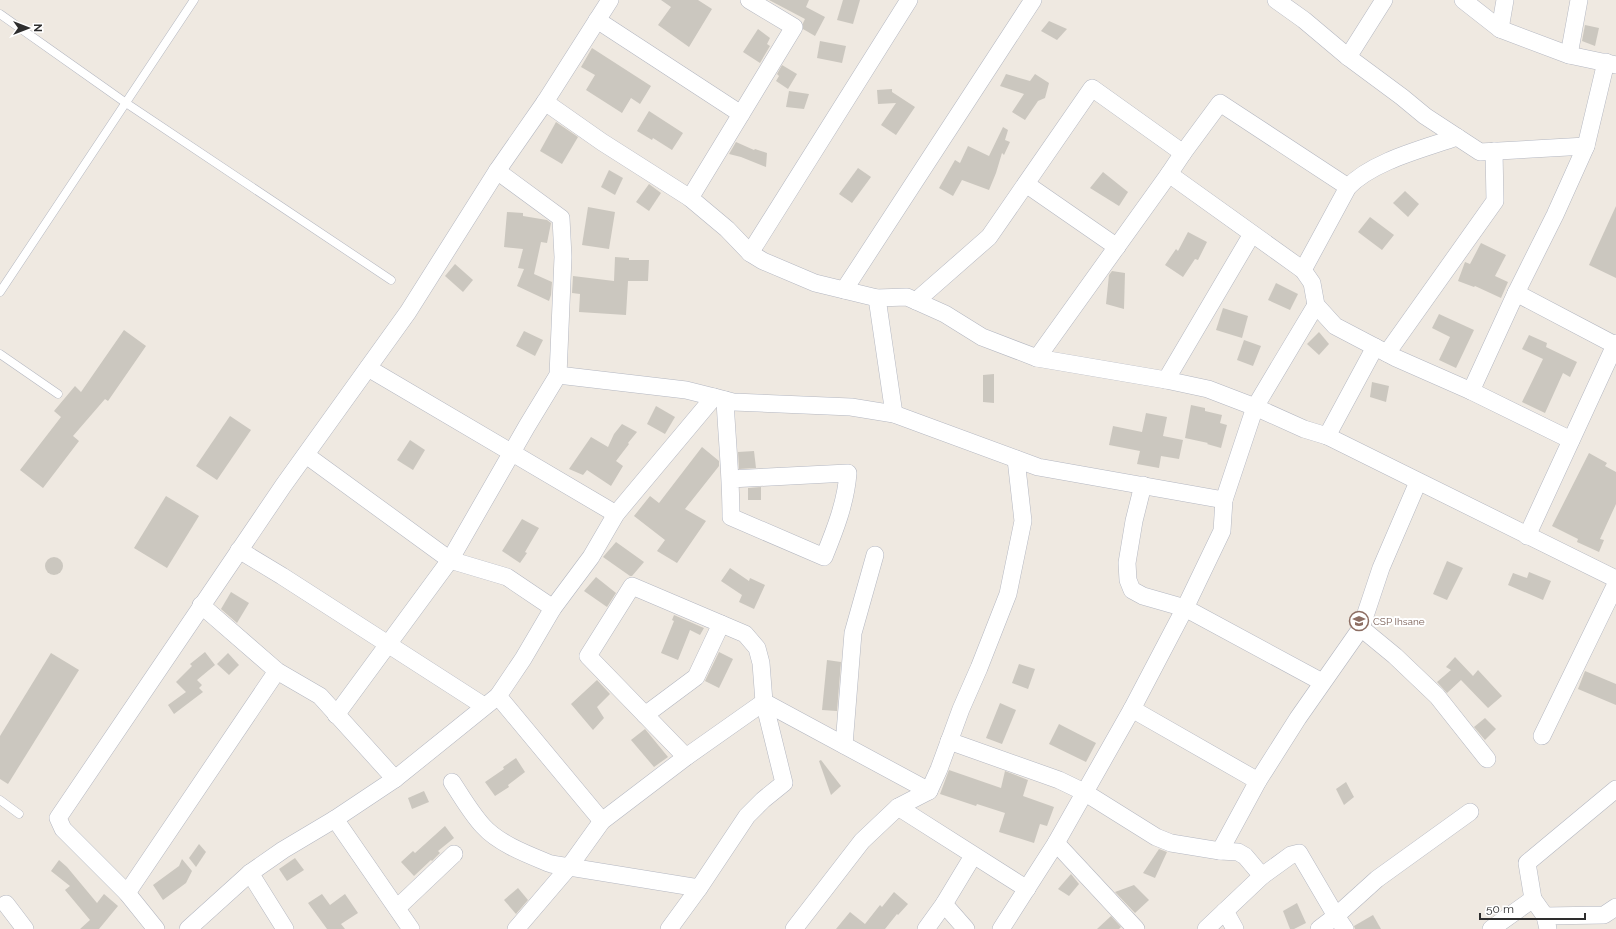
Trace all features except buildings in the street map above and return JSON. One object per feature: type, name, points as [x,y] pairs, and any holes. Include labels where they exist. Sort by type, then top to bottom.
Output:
[{"type":"street","points":[[149,926],[127,893],[63,829],[58,818],[239,550],[408,312],[497,172],[545,102],[610,0]]},
{"type":"street","points":[[690,198],[794,27],[749,0]]},
{"type":"street","points":[[750,252],[909,0]]},
{"type":"street","points":[[844,290],[1034,0]]},
{"type":"street","points":[[1276,0],[1304,20],[1348,57],[1402,97],[1424,116],[1480,152],[1586,146]]},
{"type":"street","points":[[1348,57],[1384,0]]},
{"type":"street","points":[[1463,0],[1500,28],[1569,55],[1611,64],[1586,146],[1555,215],[1516,293],[1471,391]]},
{"type":"street","points":[[1500,28],[1505,0]]},
{"type":"street","points":[[1569,55],[1579,0]]},
{"type":"street","points":[[597,20],[741,114]]},
{"type":"street","points":[[916,301],[989,237],[1092,88],[1183,153]]},
{"type":"street","points":[[545,102],[602,142],[690,198],[727,229],[750,252],[763,261],[815,283],[877,298],[907,297],[945,314],[982,337],[1037,358],[1166,380],[1208,389],[1255,407],[1304,429],[1327,436],[1616,579]]},
{"type":"street","points":[[1037,358],[1220,103],[1348,187]]},
{"type":"street","points":[[1303,270],[1348,187],[1357,177],[1374,166],[1457,137]]},
{"type":"street","points":[[1327,436],[1381,350],[1496,201],[1494,151]]},
{"type":"street","points":[[336,715],[450,560],[511,453],[558,375],[563,257],[561,218],[497,172]]},
{"type":"street","points":[[1169,174],[1303,270],[1312,283],[1316,305],[1335,326],[1381,350],[1471,391],[1571,440]]},
{"type":"street","points":[[1026,184],[1117,247]]},
{"type":"street","points":[[1166,380],[1252,234]]},
{"type":"street","points":[[1516,293],[1615,344],[1527,536]]},
{"type":"street","points":[[877,298],[894,414]]},
{"type":"street","points":[[1001,929],[1056,844],[1132,709],[1185,608],[1222,531],[1224,500],[1255,407],[1316,305]]},
{"type":"street","points":[[368,368],[616,514]]},
{"type":"street","points":[[558,375],[686,390],[733,402],[851,407],[894,414],[1038,467],[1224,500]]},
{"type":"street","points":[[719,398],[730,479],[731,517],[824,557],[839,520],[848,473],[730,479]]},
{"type":"street","points":[[188,929],[250,873],[283,850],[335,819],[395,779],[498,696],[523,659],[553,608],[591,557],[616,514],[719,398]]},
{"type":"street","points":[[306,455],[450,560],[507,577],[553,608]]},
{"type":"street","points":[[794,929],[862,841],[898,807],[929,791],[939,770],[961,709],[1008,594],[1023,521],[1016,459]]},
{"type":"street","points":[[1220,851],[1258,781],[1322,682],[1362,628],[1381,568],[1418,482]]},
{"type":"street","points":[[1143,485],[1127,563],[1128,580],[1132,590],[1143,596],[1185,608],[1322,682]]},
{"type":"street","points":[[239,550],[484,706]]},
{"type":"street","points":[[844,745],[853,633],[875,555]]},
{"type":"street","points":[[1542,736],[1616,584]]},
{"type":"street","points":[[669,929],[699,888],[747,816],[763,800],[784,783],[764,702],[761,663],[757,648],[745,634],[632,586],[588,656],[686,757]]},
{"type":"street","points":[[201,605],[277,671],[320,696],[395,779]]},
{"type":"street","points":[[645,715],[696,677],[721,624]]},
{"type":"street","points":[[1362,628],[1395,656],[1437,696],[1487,759]]},
{"type":"street","points":[[127,893],[277,671]]},
{"type":"street","points":[[498,696],[602,821]]},
{"type":"street","points":[[764,702],[929,791]]},
{"type":"street","points":[[516,929],[569,867],[602,821],[686,757],[764,702]]},
{"type":"street","points":[[1132,709],[1258,781]]},
{"type":"street","points":[[949,741],[1058,780],[1084,792],[1156,837],[1171,843],[1220,851],[1238,852],[1245,856],[1262,876]]},
{"type":"street","points":[[452,782],[484,826],[506,843],[529,856],[551,864],[699,888]]},
{"type":"street","points":[[1616,790],[1527,863],[1533,899],[1547,923],[1604,915],[1616,907]]},
{"type":"street","points":[[898,807],[1027,889]]},
{"type":"street","points":[[1319,929],[1340,923],[1377,879],[1470,812]]},
{"type":"street","points":[[335,819],[411,929]]},
{"type":"street","points":[[1056,844],[1136,929]]},
{"type":"street","points":[[1206,929],[1262,876],[1291,855],[1299,853],[1340,923]]},
{"type":"street","points":[[397,908],[454,854]]},
{"type":"street","points":[[926,929],[944,904],[973,856]]},
{"type":"street","points":[[250,873],[285,929]]},
{"type":"street","points":[[1491,929],[1533,899]]},
{"type":"street","points":[[6,904],[25,929]]},
{"type":"street","points":[[944,904],[966,929]]},
{"type":"street","points":[[1225,911],[1235,929]]},
{"type":"lane","points":[[0,292],[194,0]]},
{"type":"lane","points":[[0,14],[126,102],[392,280]]},
{"type":"lane","points":[[0,354],[58,394]]},
{"type":"lane","points":[[0,800],[19,814]]},
{"type":"place","name":"CSP Ihsane","points":[[1359,621]]}]
